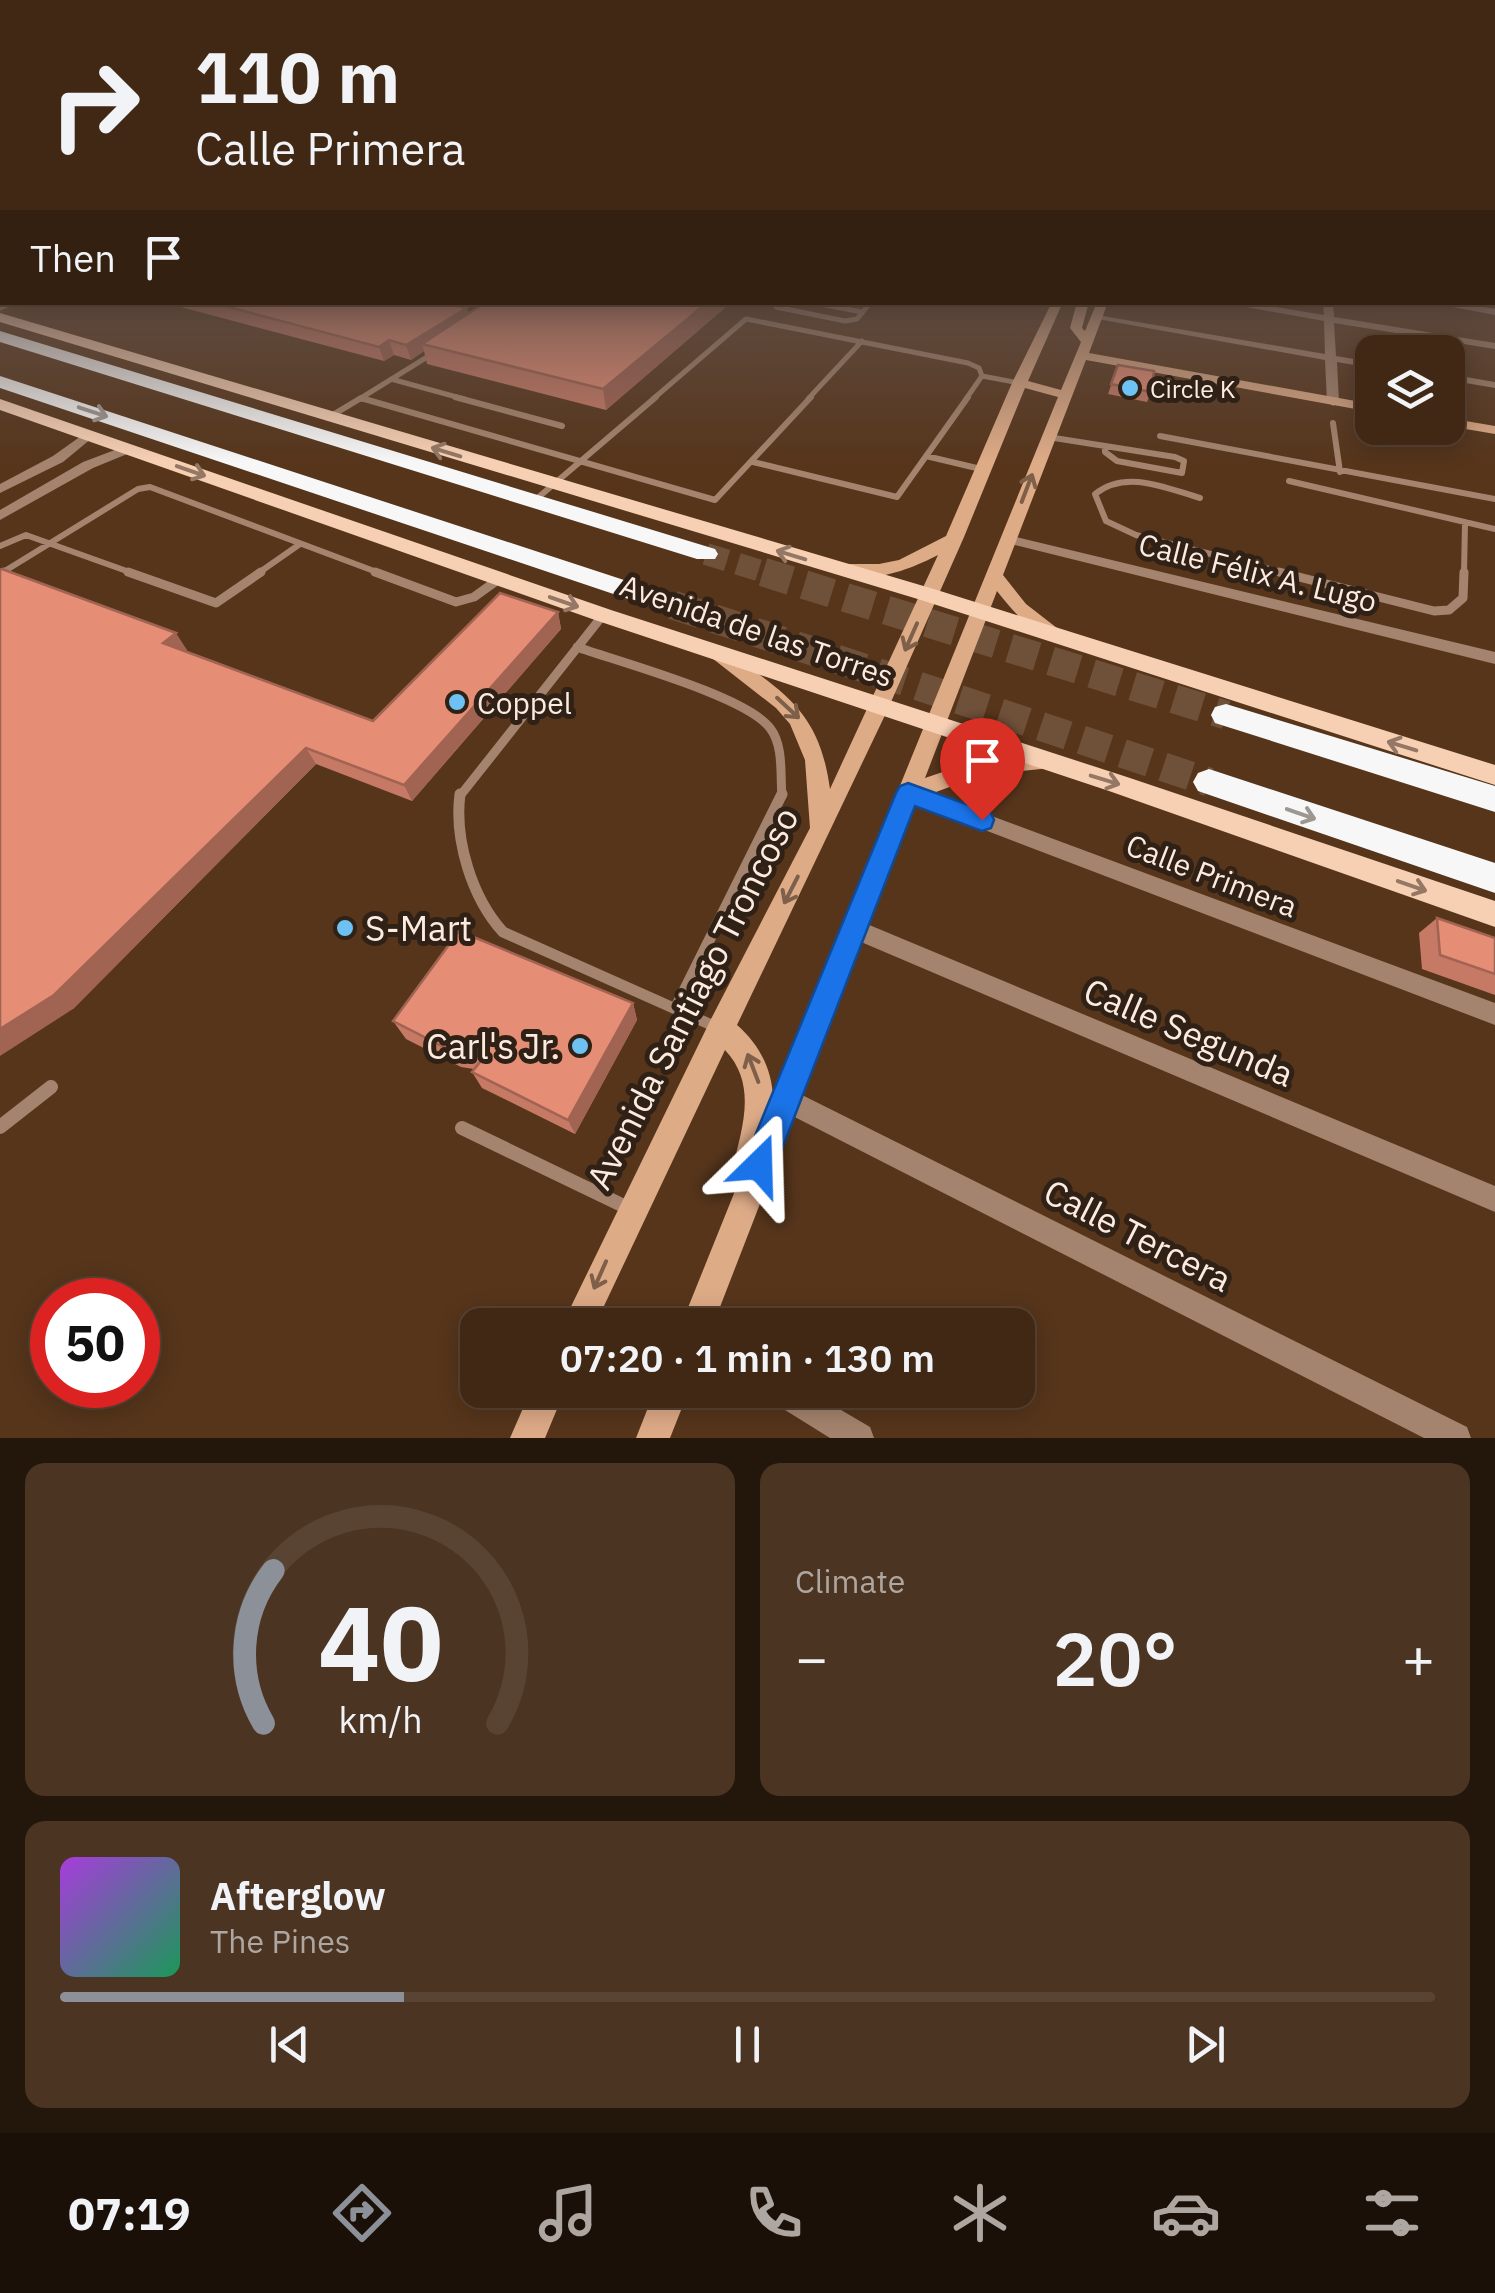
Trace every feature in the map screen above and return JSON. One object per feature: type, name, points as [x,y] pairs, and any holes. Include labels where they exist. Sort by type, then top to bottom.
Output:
[{"type":"highway","name":"Avenida de las Torres","points":[[0,336],[706,554]]},
{"type":"highway","name":"Avenida de las Torres","points":[[0,382],[673,605]]},
{"type":"highway","points":[[249,393],[330,439]]},
{"type":"highway","points":[[457,478],[555,484]]},
{"type":"highway","points":[[1226,714],[1495,799]]},
{"type":"highway","points":[[1209,782],[1495,878]]},
{"type":"main road","points":[[30,327],[930,595],[1495,775]]},
{"type":"main road","points":[[930,595],[958,536],[1018,383],[1046,327]]},
{"type":"main road","points":[[1076,327],[1085,349]]},
{"type":"main road","points":[[704,1308],[1093,327]]},
{"type":"main road","points":[[1085,349],[1355,405]]},
{"type":"main road","points":[[1018,383],[1065,394]]},
{"type":"main road","name":"Avenida de las Torres","points":[[0,404],[603,616],[1495,914]]},
{"type":"main road","points":[[1465,425],[1495,430]]},
{"type":"main road","points":[[833,568],[891,570],[926,557],[958,536]]},
{"type":"main road","points":[[994,575],[1020,608],[1063,639]]},
{"type":"main road","name":"Avenida Santiago Troncoso","points":[[586,1308],[630,1209],[819,834],[930,595]]},
{"type":"main road","points":[[710,650],[797,713],[813,742],[821,777],[819,834]]},
{"type":"main road","points":[[908,793],[981,767],[1044,762]]},
{"type":"main road","points":[[720,1028],[744,1046],[760,1078],[760,1110],[733,1231]]},
{"type":"main road","points":[[526,1438],[540,1408]]},
{"type":"main road","points":[[653,1438],[665,1408]]},
{"type":"street","points":[[1183,327],[1355,362]]},
{"type":"street","points":[[1329,327],[1333,402]]},
{"type":"street","points":[[1378,327],[1495,346]]},
{"type":"street","points":[[1465,380],[1495,385]]},
{"type":"street","points":[[0,489],[58,459],[88,435]]},
{"type":"street","points":[[0,516],[88,466],[128,449]]},
{"type":"street","name":"Calle Félix A. Lugo","points":[[1008,538],[1495,658]]},
{"type":"street","name":"Calle Primera","points":[[908,793],[1495,1014]]},
{"type":"street","name":"Calle Segunda","points":[[855,928],[1495,1199]]},
{"type":"street","name":"Calle Tercera","points":[[786,1099],[1456,1438]]},
{"type":"street","points":[[809,1408],[859,1438]]},
{"type":"lane","points":[[534,502],[737,327]]},
{"type":"lane","points":[[789,327],[976,366],[982,376],[1018,383]]},
{"type":"lane","points":[[361,398],[715,500],[862,341]]},
{"type":"lane","points":[[331,416],[437,350]]},
{"type":"lane","points":[[752,462],[895,498],[982,376]]},
{"type":"lane","points":[[391,379],[562,426]]},
{"type":"lane","points":[[1333,423],[1340,472]]},
{"type":"lane","points":[[1160,436],[1495,499]]},
{"type":"lane","points":[[1048,437],[1106,446],[1176,457],[1184,461],[1182,472],[1117,460],[1105,452],[1106,446]]},
{"type":"lane","points":[[926,456],[985,470]]},
{"type":"lane","points":[[1200,498],[1127,480],[1108,482],[1095,494],[1101,515],[1120,530],[1434,611],[1449,610],[1463,598],[1465,522]]},
{"type":"lane","points":[[1289,480],[1495,529]]},
{"type":"lane","points":[[0,574],[138,488],[150,487],[456,602],[474,597],[499,579]]},
{"type":"lane","points":[[0,546],[26,535],[216,603],[300,544]]},
{"type":"lane","points":[[603,616],[460,794],[456,814],[461,834],[487,916],[503,932],[720,1028]]},
{"type":"lane","points":[[578,646],[728,700],[768,726],[778,744],[782,797],[676,1007]]},
{"type":"lane","points":[[0,1127],[51,1086]]},
{"type":"lane","points":[[462,1128],[630,1209]]},
{"type":"building","points":[[304,327],[435,327],[406,345],[389,340],[379,347]]},
{"type":"building","points":[[448,327],[678,327],[603,389],[422,344]]},
{"type":"building","points":[[1118,365],[1154,371],[1151,392],[1111,384]]},
{"type":"building","points":[[2,569],[176,633],[163,643],[373,721],[500,593],[558,612],[404,785],[306,748],[54,995],[0,1029]]},
{"type":"building","points":[[1437,918],[1495,938],[1495,974],[1440,955]]},
{"type":"building","points":[[459,931],[633,1003],[568,1120],[472,1072],[484,1057],[450,1050],[393,1021]]},
{"type":"tunnel","points":[[706,554],[771,574]]},
{"type":"tunnel","points":[[763,572],[1226,715]]},
{"type":"tunnel","points":[[673,605],[1209,782]]},
{"type":"place","name":"Circle K","points":[[1130,388]]},
{"type":"place","name":"Coppel","points":[[457,702]]},
{"type":"place","name":"S-Mart","points":[[345,928]]},
{"type":"place","name":"Carl's Jr.","points":[[580,1046]]},
{"type":"route","points":[[759,1165],[908,793],[982,820]]}]
